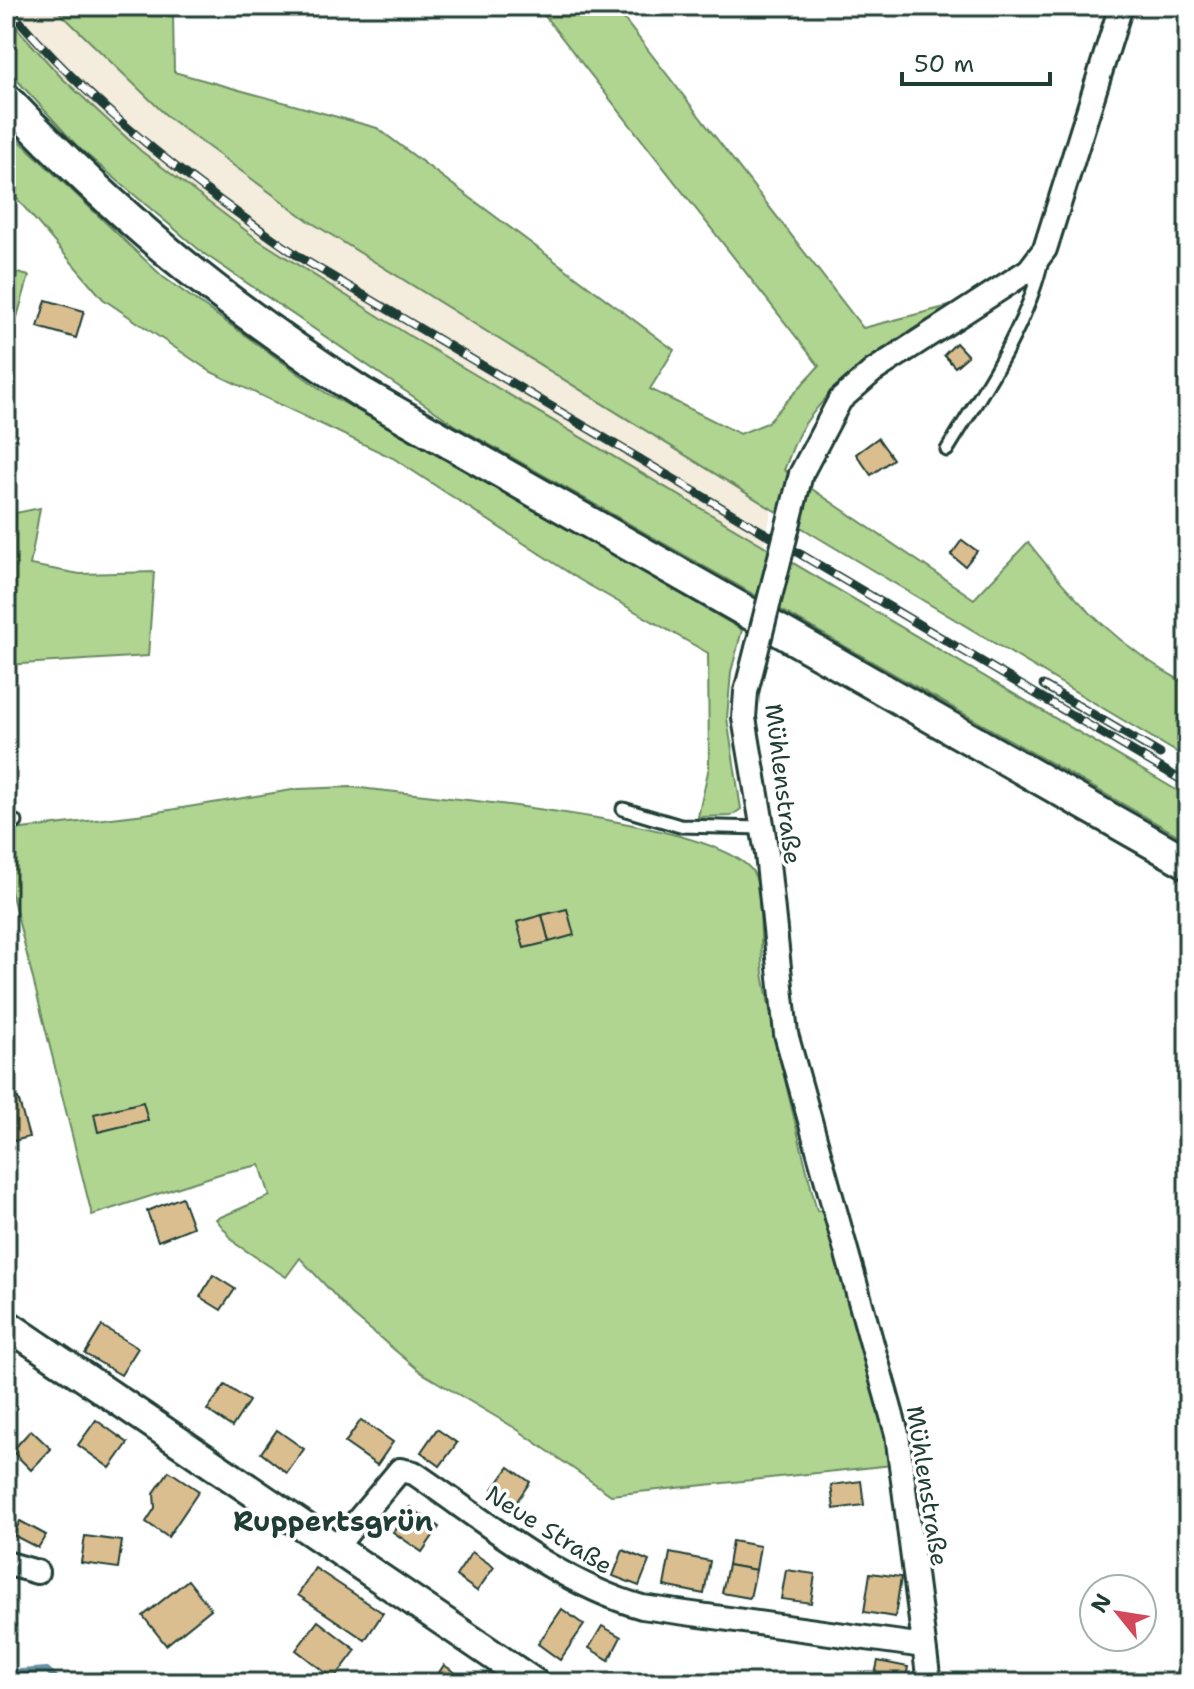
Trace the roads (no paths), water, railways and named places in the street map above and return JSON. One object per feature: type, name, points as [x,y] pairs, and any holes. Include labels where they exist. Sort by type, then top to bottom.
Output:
[{"type":"main road","points":[[6,99],[123,216],[187,271],[362,393],[1188,863]]},
{"type":"street","name":"Mühlenstraße","points":[[929,1683],[897,1434],[786,1034],[762,828],[744,718],[746,692],[801,474],[840,400],[873,371],[1029,270],[1045,249],[1121,6]]},
{"type":"street","points":[[6,1324],[534,1683]]},
{"type":"street","name":"Neue Straße","points":[[334,1549],[400,1470],[414,1473],[573,1580],[609,1598],[642,1607],[924,1646]]},
{"type":"street","points":[[6,1563],[37,1572]]},
{"type":"lane","points":[[947,450],[987,386],[1031,301],[1045,249]]},
{"type":"lane","points":[[623,809],[680,826],[762,828]]},
{"type":"waterway","points":[[6,1673],[47,1670],[61,1683]]},
{"type":"railway","points":[[7,6],[39,43],[108,111],[222,202],[301,258],[1188,784]]},
{"type":"railway","points":[[1043,685],[1160,754]]},
{"type":"district","name":"Ruppertsgrün","points":[[333,1521]]}]
